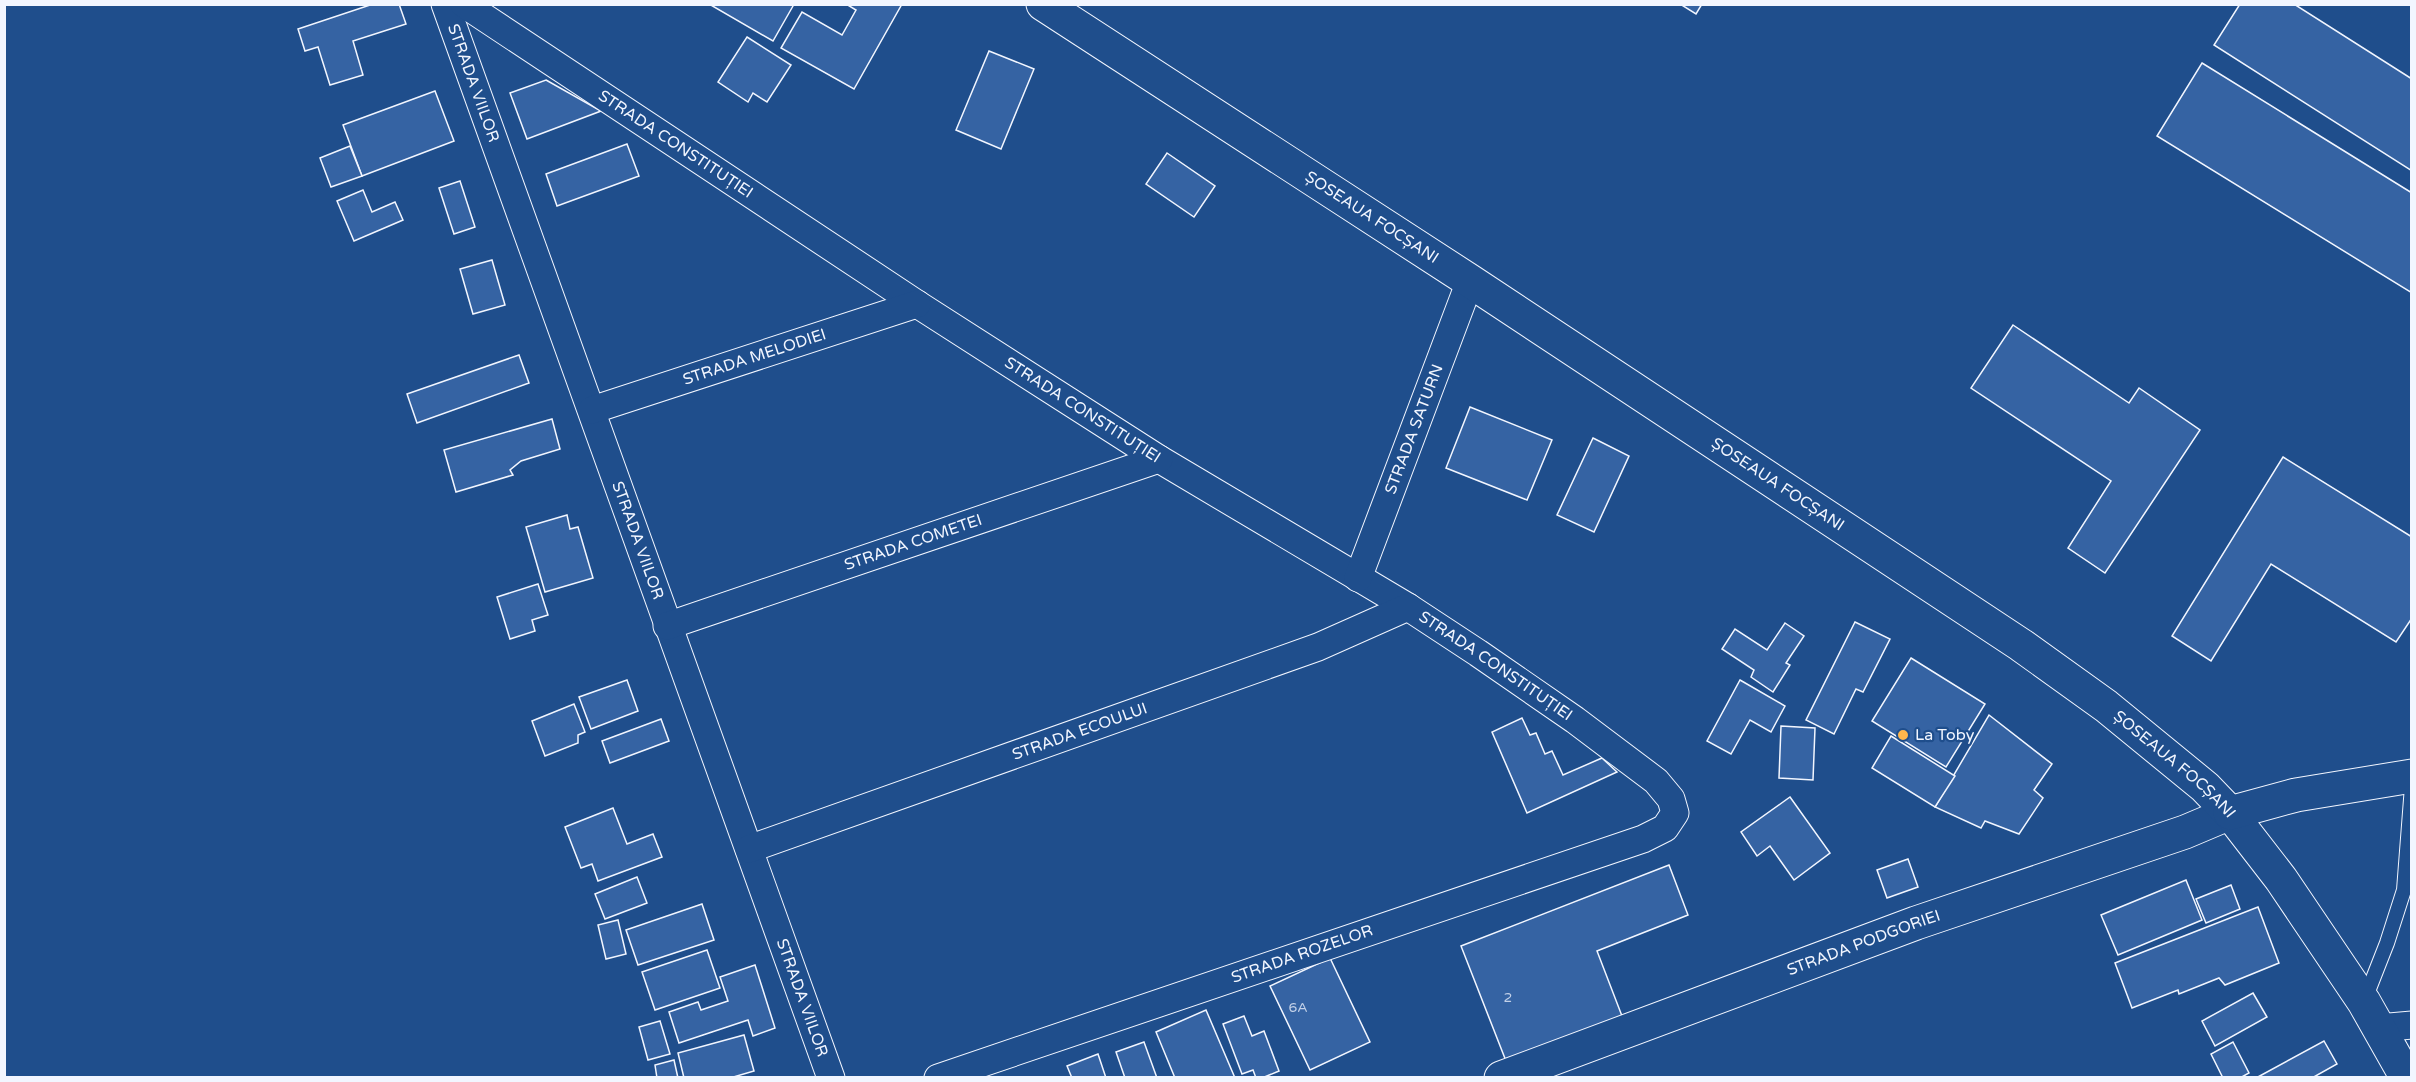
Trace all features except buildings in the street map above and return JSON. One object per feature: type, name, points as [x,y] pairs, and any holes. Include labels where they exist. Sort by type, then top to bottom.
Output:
[{"type":"main road","name":"ȘOSEAUA FOCȘANI","points":[[1042,4],[1470,280],[2022,645],[2115,714],[2205,787],[2230,813],[2281,879],[2371,1015],[2407,1077]]},
{"type":"main road","name":"STRADA PODGORIEI","points":[[1500,1077],[1916,923],[2185,832],[2230,813],[2296,795],[2412,776]]},
{"type":"street","name":"STRADA VIILOR","points":[[445,4],[831,1077]]},
{"type":"street","name":"STRADA CONSTITUȚIEI","points":[[464,4],[917,304],[1159,459],[1408,607],[1575,720],[1656,781],[1671,799],[1675,813],[1665,828]]},
{"type":"street","name":"STRADA SATURN","points":[[1358,578],[1470,280]]},
{"type":"street","name":"STRADA MELODIEI","points":[[592,410],[917,304]]},
{"type":"street","name":"STRADA COMETEI","points":[[667,626],[1159,459]]},
{"type":"street","name":"STRADA ECOULUI","points":[[749,849],[1318,647],[1408,607]]},
{"type":"street","name":"STRADA ROZELOR","points":[[939,1077],[1643,839],[1665,828]]},
{"type":"street","points":[[2371,1015],[2412,1025]]},
{"type":"lane","points":[[2371,1015],[2387,943],[2404,890],[2412,786]]},
{"type":"place","name":"La Toby","points":[[1903,735]]}]
